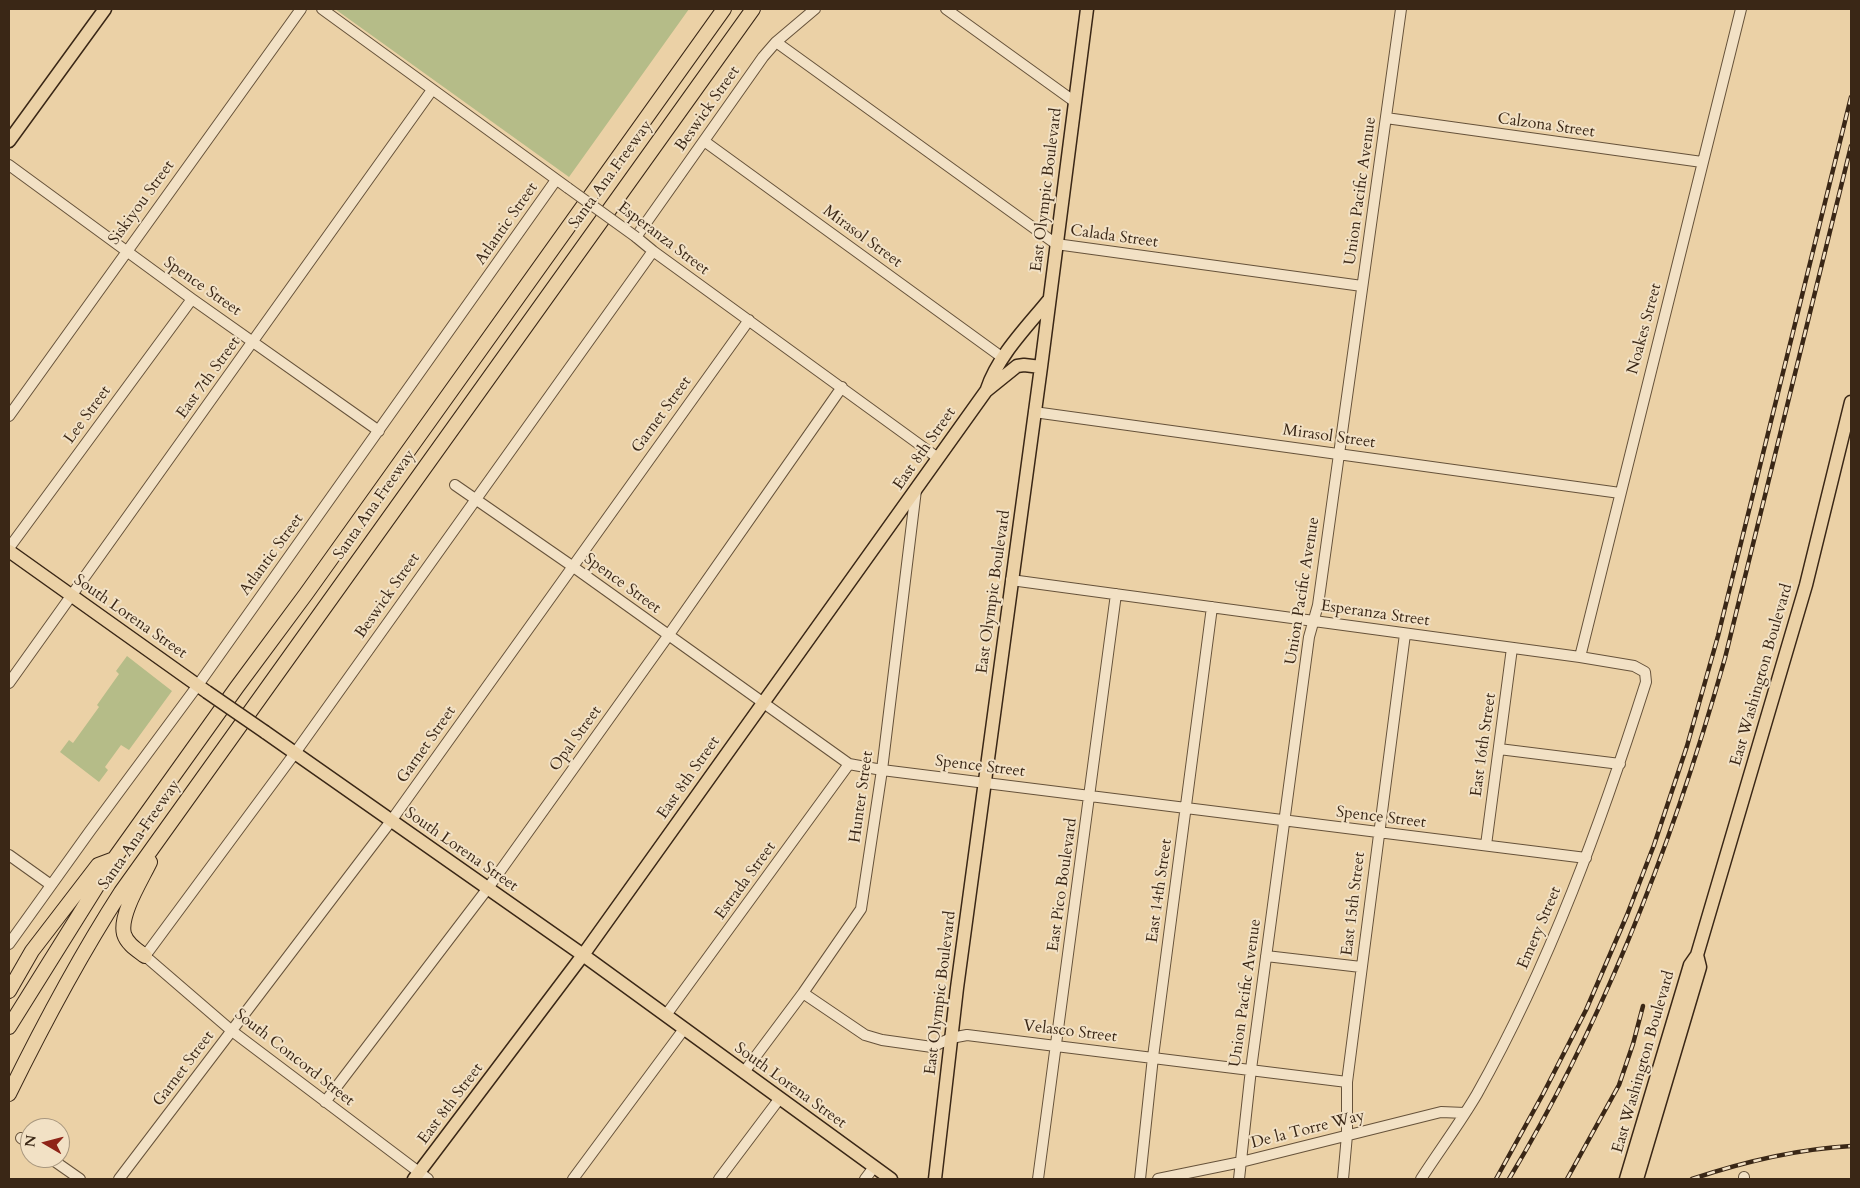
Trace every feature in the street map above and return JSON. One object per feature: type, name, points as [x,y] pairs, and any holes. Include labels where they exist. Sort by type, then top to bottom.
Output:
[{"type":"highway","name":"Santa Ana Freeway","points":[[9,1027],[114,859],[724,9]]},
{"type":"highway","name":"Santa Ana Freeway","points":[[40,1030],[97,929],[167,827],[752,9]]},
{"type":"highway","points":[[145,956],[127,940],[124,934],[124,919],[167,827]]},
{"type":"highway","points":[[9,991],[32,951],[98,865],[114,859]]},
{"type":"highway","points":[[9,1075],[40,1030]]},
{"type":"highway","points":[[9,1094],[40,1030]]},
{"type":"main road","points":[[9,141],[105,9]]},
{"type":"main road","name":"East Olympic Boulevard","points":[[935,1179],[984,783],[1041,368],[1087,9]]},
{"type":"main road","name":"East 8th Street","points":[[986,391],[991,377],[1003,358],[1049,300]]},
{"type":"main road","name":"East 8th Street","points":[[421,1177],[583,955],[986,391],[1017,366],[1024,365],[1041,368]]},
{"type":"main road","name":"East Washington Boulevard","points":[[1626,1179],[1690,965],[1697,955],[1806,585],[1851,402]]},
{"type":"main road","name":"South Lorena Street","points":[[9,549],[71,595],[583,955],[891,1179]]},
{"type":"main road","name":"East Washington Boulevard","points":[[1637,1179],[1700,967],[1697,955]]},
{"type":"street","name":"Siskiyou Street","points":[[9,416],[301,9]]},
{"type":"street","name":"Esperanza Street","points":[[322,9],[938,458]]},
{"type":"street","name":"Beswick Street","points":[[636,237],[763,57],[776,42],[815,9]]},
{"type":"street","points":[[946,9],[1075,102]]},
{"type":"street","name":"Union Pacific Avenue","points":[[1239,1179],[1251,1069],[1309,637],[1318,605],[1401,9]]},
{"type":"street","name":"Noakes Street","points":[[1580,657],[1741,9]]},
{"type":"street","name":"Calada Street","points":[[776,42],[1056,244],[1362,286]]},
{"type":"street","name":"East 7th Street","points":[[9,683],[432,90]]},
{"type":"street","name":"Calzona Street","points":[[1386,118],[1702,162]]},
{"type":"street","name":"Mirasol Street","points":[[704,141],[1003,358]]},
{"type":"street","name":"Spence Street","points":[[9,166],[126,252],[380,431]]},
{"type":"street","name":"Atlantic Street","points":[[9,944],[51,885],[203,688],[556,180]]},
{"type":"street","name":"Beswick Street","points":[[145,956],[295,753],[653,251]]},
{"type":"street","name":"Lee Street","points":[[9,549],[192,299]]},
{"type":"street","name":"Garnet Street","points":[[119,1179],[391,821],[748,320]]},
{"type":"street","name":"Opal Street","points":[[325,1102],[488,888],[668,636],[842,387]]},
{"type":"street","name":"Mirasol Street","points":[[1034,412],[1620,493]]},
{"type":"street","name":"Spence Street","points":[[455,485],[572,566],[848,764],[1186,809],[1586,858]]},
{"type":"street","name":"Hunter Street","points":[[744,1072],[803,993],[861,909],[882,770],[916,490]]},
{"type":"street","name":"Esperanza Street","points":[[1011,580],[1580,657],[1634,666],[1645,672]]},
{"type":"street","name":"East Pico Boulevard","points":[[1038,1179],[1116,594]]},
{"type":"street","name":"East 14th Street","points":[[1140,1179],[1153,1057],[1212,607]]},
{"type":"street","name":"East 15th Street","points":[[1343,1179],[1347,1135],[1347,1082],[1405,634]]},
{"type":"street","name":"East 16th Street","points":[[1486,846],[1512,648]]},
{"type":"street","name":"Emery Street","points":[[1421,1179],[1465,1113],[1517,1017],[1586,858],[1620,764],[1646,682],[1645,672]]},
{"type":"street","points":[[1499,749],[1620,764]]},
{"type":"street","name":"Estrada Street","points":[[666,1015],[848,764]]},
{"type":"street","points":[[9,855],[51,885]]},
{"type":"street","name":"South Concord Street","points":[[145,956],[232,1030],[421,1177]]},
{"type":"street","points":[[1266,956],[1362,967]]},
{"type":"street","name":"Velasco Street","points":[[803,993],[865,1035],[903,1044],[932,1047],[951,1038],[968,1035],[1347,1082]]},
{"type":"street","points":[[573,1179],[684,1029]]},
{"type":"street","points":[[719,1179],[780,1098]]},
{"type":"street","name":"De la Torre Way","points":[[1158,1179],[1241,1162],[1441,1112],[1465,1113]]},
{"type":"street","points":[[865,1179],[874,1167]]},
{"type":"street","points":[[64,1168],[80,1179]]},
{"type":"green space","points":[[335,9],[689,9],[569,177]]},
{"type":"green space","points":[[127,656],[172,691],[129,750],[121,745],[105,767],[108,770],[99,782],[60,752],[69,740],[73,743],[99,707],[97,705],[119,674],[116,671]]},
{"type":"railway","points":[[1496,1179],[1543,1094],[1586,1010],[1627,915],[1654,845],[1687,746],[1718,636],[1851,97]]},
{"type":"railway","points":[[1509,1179],[1544,1118],[1607,991],[1660,860],[1683,793],[1725,658],[1851,146]]},
{"type":"railway","points":[[1567,1179],[1619,1085],[1643,1006]]},
{"type":"railway","points":[[1692,1179],[1771,1157],[1851,1146]]}]
